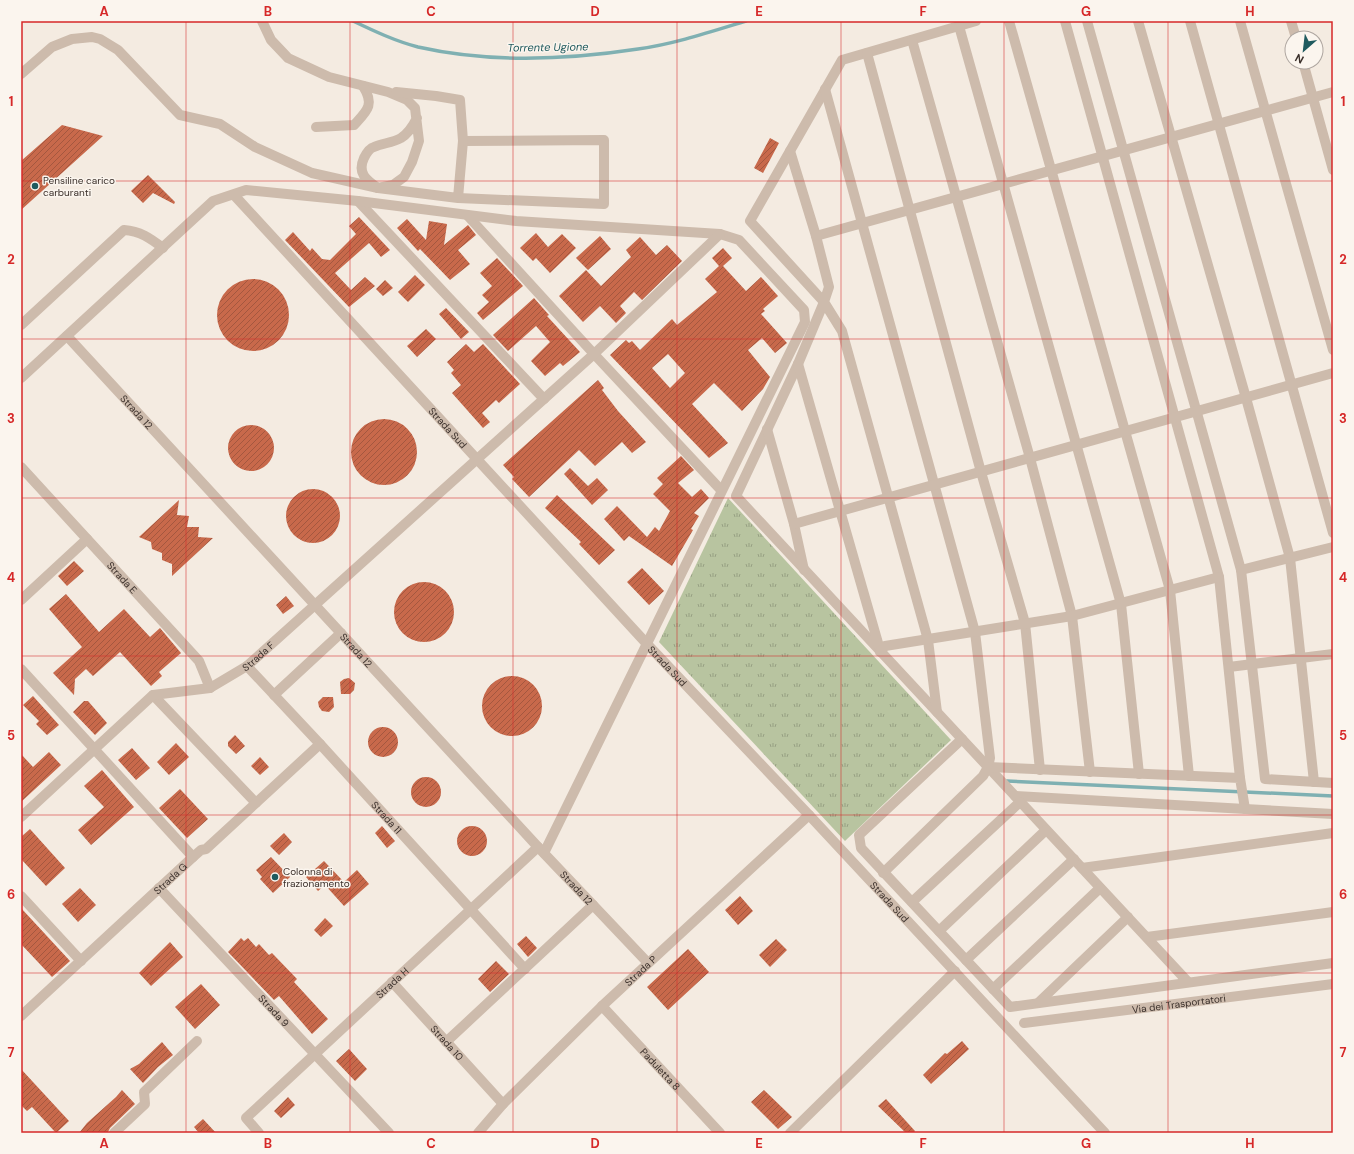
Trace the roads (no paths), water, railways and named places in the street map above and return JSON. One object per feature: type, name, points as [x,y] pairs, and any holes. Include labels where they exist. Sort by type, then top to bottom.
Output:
[{"type":"street","points":[[262,21],[271,40],[288,58],[329,77],[388,92],[436,96],[460,100],[463,141],[458,198]]},
{"type":"street","points":[[937,712],[928,640],[842,331],[824,302],[750,221],[842,60],[976,21]]},
{"type":"street","points":[[1010,21],[1170,590],[1189,776]]},
{"type":"street","points":[[1065,21],[1178,417],[1219,577],[1232,667],[1244,804]]},
{"type":"street","points":[[1087,21],[1121,150],[1241,570],[1250,664],[1265,779],[1333,783]]},
{"type":"street","points":[[1138,21],[1246,398],[1290,558],[1314,782]]},
{"type":"street","points":[[1190,21],[1333,533]]},
{"type":"street","points":[[1240,21],[1333,350]]},
{"type":"street","points":[[959,26],[1121,604],[1139,774]]},
{"type":"street","points":[[21,74],[52,47],[63,41],[82,37],[100,39],[118,50],[180,115],[220,124],[255,147],[312,173],[378,188],[458,198],[604,204],[604,140],[463,141]]},
{"type":"street","points":[[912,40],[1030,458],[1072,616],[1090,772]]},
{"type":"street","points":[[866,53],[981,472],[1025,623],[1040,770]]},
{"type":"street","points":[[1305,70],[1333,170]]},
{"type":"street","points":[[316,127],[354,126],[370,105],[370,96],[363,86]]},
{"type":"street","points":[[825,90],[933,486],[975,632],[990,758],[988,767],[983,776],[883,873]]},
{"type":"street","points":[[388,92],[407,100],[415,108],[417,118],[419,141],[412,162],[404,177],[393,185],[378,188],[366,180],[362,173],[361,164],[365,155],[374,147],[385,145],[402,137],[410,130],[417,118]]},
{"type":"street","points":[[816,236],[1333,92]]},
{"type":"street","points":[[790,151],[816,236],[829,287],[798,364],[736,496],[1188,982]]},
{"type":"street","points":[[21,378],[213,201],[246,190],[358,201],[516,221],[720,234],[739,240],[804,310],[805,322],[721,490],[647,644],[541,850]]},
{"type":"street","name":"Strada Sud","points":[[234,195],[479,459],[647,644],[809,815],[1100,1131]]},
{"type":"street","points":[[358,201],[544,399]]},
{"type":"street","points":[[467,215],[721,490]]},
{"type":"street","points":[[21,325],[124,230],[136,231],[150,238],[163,248]]},
{"type":"street","name":"Strada F","points":[[153,695],[210,688],[247,666],[594,354],[720,234]]},
{"type":"street","name":"Strada 12","points":[[67,336],[541,850],[648,963]]},
{"type":"street","points":[[798,364],[880,652]]},
{"type":"street","points":[[794,524],[1333,373]]},
{"type":"street","points":[[767,429],[794,524],[804,570]]},
{"type":"street","name":"Strada E","points":[[21,467],[199,661],[210,688]]},
{"type":"street","points":[[21,600],[87,539]]},
{"type":"street","points":[[1241,570],[1333,547]]},
{"type":"street","points":[[880,652],[885,646],[1072,616],[1219,577]]},
{"type":"street","points":[[274,695],[341,633]]},
{"type":"street","points":[[1232,667],[1333,654]]},
{"type":"street","name":"Strada 11","points":[[247,666],[525,969]]},
{"type":"street","points":[[21,669],[193,857]]},
{"type":"street","points":[[21,817],[153,695],[256,803]]},
{"type":"street","points":[[962,740],[859,835],[861,848],[1010,1007],[1333,963]]},
{"type":"street","name":"Strada G","points":[[21,1016],[193,857],[201,850],[206,849],[320,744]]},
{"type":"street","points":[[988,767],[1189,776],[1241,781]]},
{"type":"street","points":[[912,902],[1017,799],[1244,804],[1333,814]]},
{"type":"street","name":"Strada P","points":[[478,1133],[503,1104],[602,1006],[809,815]]},
{"type":"street","points":[[939,931],[1046,830]]},
{"type":"street","points":[[1082,868],[1333,833]]},
{"type":"street","name":"Strada H","points":[[259,1133],[246,1118],[471,910],[541,850]]},
{"type":"street","points":[[966,960],[1074,859]]},
{"type":"street","name":"Strada 9","points":[[160,888],[389,1133]]},
{"type":"street","points":[[993,989],[1100,888]]},
{"type":"street","points":[[21,896],[81,961]]},
{"type":"street","points":[[446,1042],[593,905]]},
{"type":"street","points":[[1146,937],[1333,912]]},
{"type":"street","points":[[1039,1002],[1128,917]]},
{"type":"street","points":[[790,1133],[954,971]]},
{"type":"street","name":"Strada 10","points":[[392,982],[503,1104]]},
{"type":"street","name":"Via dei Trasportatori","points":[[1024,1023],[1333,984]]},
{"type":"street","name":"Paduletta 8","points":[[602,1006],[720,1133]]},
{"type":"street","points":[[114,1133],[145,1104],[144,1092],[197,1041]]},
{"type":"waterway","name":"Torrente Ugione","points":[[353,21],[409,45],[472,56],[500,58],[583,56],[652,47],[746,21]]},
{"type":"waterway","points":[[1007,781],[1333,796]]},
{"type":"place","name":"Pensiline carico carburanti","points":[[35,186]]},
{"type":"place","name":"Colonna di frazionamento","points":[[275,877]]}]
